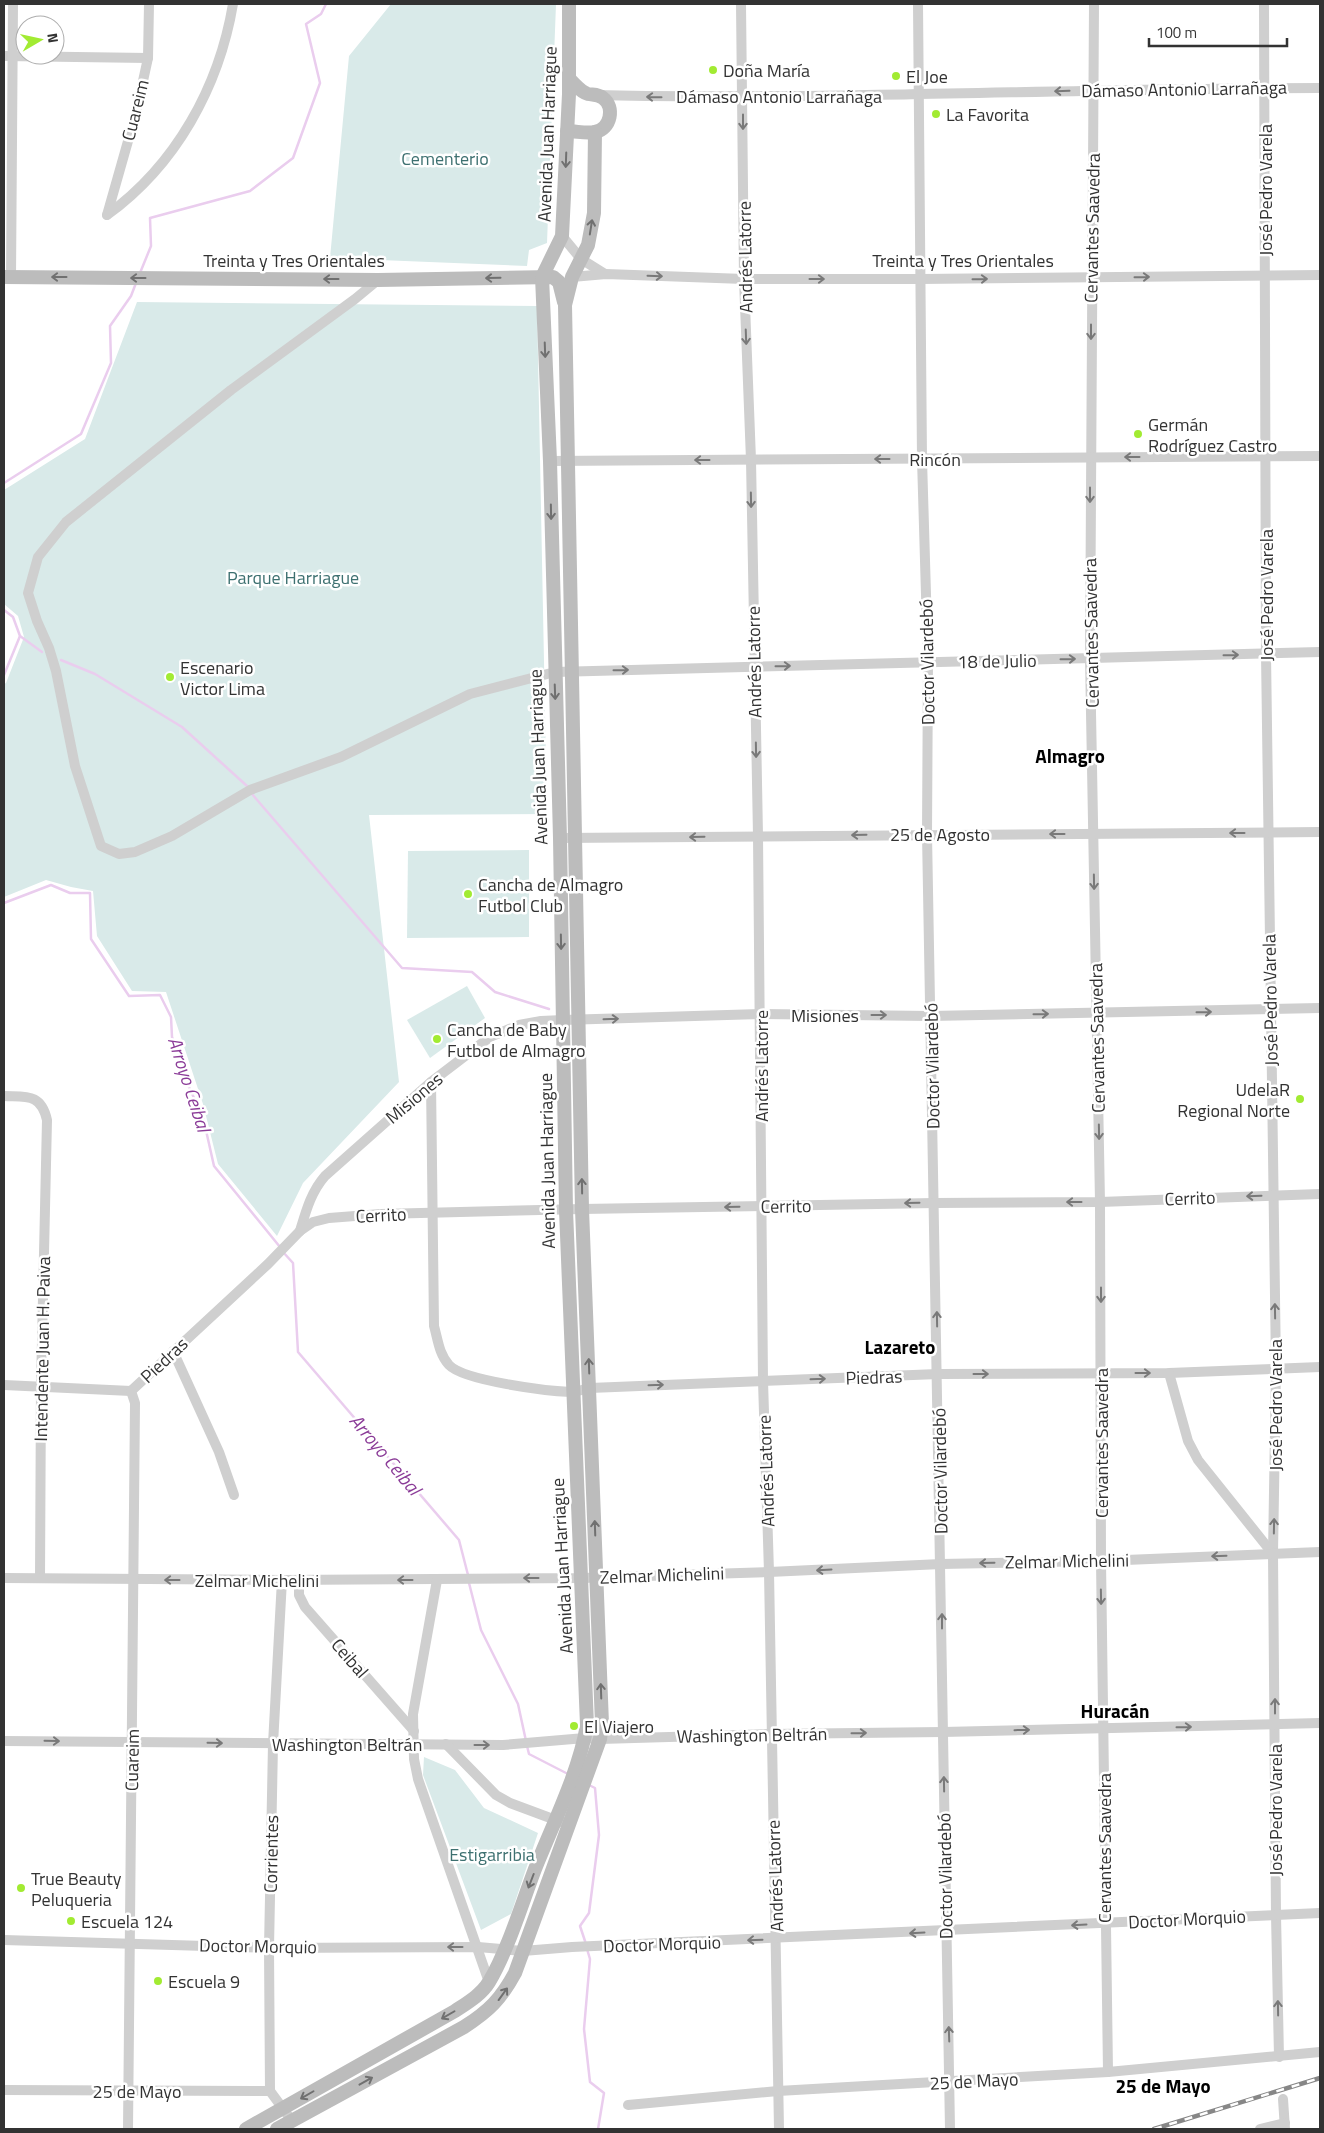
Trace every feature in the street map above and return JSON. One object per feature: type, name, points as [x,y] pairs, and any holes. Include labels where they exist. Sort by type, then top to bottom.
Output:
[{"type":"street","points":[[8,277],[8,56],[13,4]]},
{"type":"street","name":"Cuareim","points":[[149,4],[148,58],[136,113],[107,215],[130,198],[145,183],[185,133],[202,102],[218,60],[233,4]]},
{"type":"street","name":"Avenida Juan Harriague","points":[[489,1982],[578,1760],[587,1725],[566,1210],[560,838],[550,461],[542,284],[562,236],[569,99],[569,4]]},
{"type":"street","name":"Andrés Latorre","points":[[742,4],[744,279],[758,836],[763,1381],[769,1572],[778,2129]]},
{"type":"street","name":"Doctor Vilardebó","points":[[918,4],[922,459],[928,662],[927,834],[950,2129]]},
{"type":"street","name":"Cervantes Saavedra","points":[[1094,4],[1090,658],[1100,1202],[1101,1561],[1108,2072]]},
{"type":"street","name":"José Pedro Varela","points":[[1264,4],[1267,457],[1266,654],[1276,1368],[1274,1554],[1276,1915],[1279,2057]]},
{"type":"street","points":[[8,56],[148,58]]},
{"type":"street","points":[[567,131],[595,132],[607,125],[610,113],[605,99],[592,94],[569,79]]},
{"type":"street","name":"Dámaso Antonio Larrañaga","points":[[592,94],[655,97],[920,95],[1093,90],[1320,88]]},
{"type":"street","points":[[569,99],[592,94]]},
{"type":"street","name":"Avenida Juan Harriague","points":[[277,2129],[464,2027],[484,2014],[499,2000],[516,1973],[583,1792],[600,1739],[602,1724],[598,1577],[582,1209],[580,1020],[565,305],[572,277],[588,245],[594,213],[595,132]]},
{"type":"street","name":"Treinta y Tres Orientales","points":[[562,236],[581,259],[606,274]]},
{"type":"street","name":"Treinta y Tres Orientales","points":[[572,277],[606,274],[744,279],[920,279],[1320,275]]},
{"type":"street","name":"Treinta y Tres Orientales","points":[[8,277],[378,280],[542,284]]},
{"type":"street","points":[[542,284],[557,279],[565,305]]},
{"type":"street","name":"18 de Julio","points":[[378,280],[356,299],[231,390],[66,522],[38,556],[28,594],[36,620],[52,656],[75,766],[101,846],[119,854],[135,852],[172,836],[250,790],[341,756],[470,694],[555,672],[1320,652]]},
{"type":"street","name":"Rincón","points":[[550,461],[1320,456]]},
{"type":"street","name":"25 de Agosto","points":[[560,838],[1320,832]]},
{"type":"street","name":"Misiones","points":[[300,1231],[316,1186],[431,1082],[490,1037],[519,1025],[541,1020],[760,1014],[931,1016],[1270,1011],[1320,1008]]},
{"type":"street","points":[[431,1082],[432,1212]]},
{"type":"street","name":"Intendente Juan H. Paiva","points":[[4,1096],[31,1098],[37,1101],[44,1108],[47,1120],[41,1386],[40,1578]]},
{"type":"street","name":"Cerrito","points":[[268,1264],[300,1231],[313,1222],[329,1218],[432,1212],[1100,1202],[1320,1194]]},
{"type":"street","name":"Piedras","points":[[432,1212],[434,1326],[440,1352],[450,1366],[469,1377],[573,1392],[590,1388],[938,1374],[1170,1373],[1320,1367]]},
{"type":"street","name":"Piedras","points":[[4,1385],[131,1391],[268,1264]]},
{"type":"street","points":[[173,1352],[219,1452],[234,1495]]},
{"type":"street","points":[[1170,1373],[1188,1441],[1198,1460],[1274,1554]]},
{"type":"street","name":"Cuareim","points":[[128,2129],[135,1403],[131,1391]]},
{"type":"street","name":"Zelmar Michelini","points":[[4,1578],[438,1580],[582,1578],[1320,1552]]},
{"type":"street","name":"Corrientes","points":[[270,2091],[269,1948],[273,1744],[282,1580]]},
{"type":"street","name":"Ceibal","points":[[299,1580],[299,1595],[305,1606],[414,1730]]},
{"type":"street","points":[[246,2129],[455,2011],[474,1998],[489,1982],[418,1779],[413,1714],[438,1580]]},
{"type":"street","name":"Washington Beltrán","points":[[4,1741],[503,1745],[585,1738],[1320,1724]]},
{"type":"street","points":[[446,1744],[496,1795],[510,1803],[570,1826]]},
{"type":"street","name":"Doctor Morquio","points":[[4,1940],[269,1948],[478,1947],[523,1951],[572,1947],[1320,1913]]},
{"type":"street","name":"25 de Mayo","points":[[628,2105],[778,2092],[1108,2072],[1320,2052]]},
{"type":"street","name":"25 de Mayo","points":[[4,2090],[270,2091]]},
{"type":"street","points":[[270,2091],[292,2121]]},
{"type":"street","points":[[1260,2129],[1285,2126],[1284,2099]]},
{"type":"green space","name":"Cementerio","points":[[391,4],[556,4],[547,243],[529,250],[527,266],[330,258],[349,56]]},
{"type":"green space","name":"Parque Harriague","points":[[137,302],[537,306],[547,814],[369,815],[399,1082],[303,1183],[277,1236],[218,1164],[203,1104],[166,992],[132,991],[97,936],[93,891],[46,880],[4,897],[4,684],[24,637],[18,616],[4,604],[4,490],[85,439]]},
{"type":"green space","name":"Cancha de Almagro Futbol Club","points":[[529,850],[529,937],[407,938],[408,851]]},
{"type":"green space","name":"Cancha de Baby Futbol de Almagro","points":[[467,986],[485,1018],[430,1058],[407,1020]]},
{"type":"green space","name":"Estigarribia","points":[[424,1757],[455,1770],[484,1808],[538,1833],[511,1914],[481,1930],[423,1775]]},
{"type":"waterway","name":"Arroyo Ceibal","points":[[140,273],[151,246],[150,218],[250,191],[293,158],[320,83],[306,24],[321,14],[326,4]]},
{"type":"waterway","name":"Arroyo Ceibal","points":[[4,483],[81,434],[111,363],[110,326],[131,296],[136,283]]},
{"type":"waterway","name":"Arroyo Ceibal","points":[[4,610],[13,617],[20,636],[4,675]]},
{"type":"waterway","points":[[20,636],[42,652]]},
{"type":"waterway","points":[[61,660],[95,674],[182,727],[247,786]]},
{"type":"waterway","points":[[252,794],[402,968],[472,972],[495,992],[549,1009]]},
{"type":"waterway","name":"Arroyo Ceibal","points":[[4,903],[51,885],[70,893],[90,893],[91,939],[129,996],[160,995],[171,1017],[172,1037],[187,1083],[203,1117],[214,1166],[280,1247]]},
{"type":"waterway","name":"Arroyo Ceibal","points":[[283,1252],[293,1263],[298,1352],[459,1540],[468,1575]]},
{"type":"waterway","name":"Arroyo Ceibal","points":[[469,1583],[481,1630],[518,1704],[526,1741]]},
{"type":"waterway","name":"Arroyo Ceibal","points":[[527,1746],[529,1754],[568,1774]]},
{"type":"waterway","name":"Arroyo Ceibal","points":[[586,1944],[580,1926],[589,1913],[599,1835],[595,1788],[589,1785]]},
{"type":"waterway","name":"Arroyo Ceibal","points":[[587,1949],[590,1959],[584,2029],[590,2082],[604,2093],[598,2129]]},
{"type":"railway","points":[[1154,2129],[1320,2078]]},
{"type":"place","name":"Doña María","points":[[713,70]]},
{"type":"place","name":"El Joe","points":[[896,76]]},
{"type":"place","name":"La Favorita","points":[[936,114]]},
{"type":"place","name":"Germán Rodríguez Castro","points":[[1138,434]]},
{"type":"place","name":"Escenario Victor Lima","points":[[170,677]]},
{"type":"place","name":"Cancha de Almagro Futbol Club","points":[[468,894]]},
{"type":"place","name":"Cancha de Baby Futbol de Almagro","points":[[437,1039]]},
{"type":"place","name":"UdelaR Regional Norte","points":[[1300,1099]]},
{"type":"place","name":"El Viajero","points":[[574,1726]]},
{"type":"place","name":"True Beauty Peluqueria","points":[[21,1888]]},
{"type":"place","name":"Escuela 124","points":[[71,1921]]},
{"type":"place","name":"Escuela 9","points":[[158,1981]]},
{"type":"district","name":"Almagro","points":[[1070,755]]},
{"type":"district","name":"Lazareto","points":[[900,1346]]},
{"type":"district","name":"Huracán","points":[[1115,1710]]},
{"type":"district","name":"25 de Mayo","points":[[1163,2085]]}]
